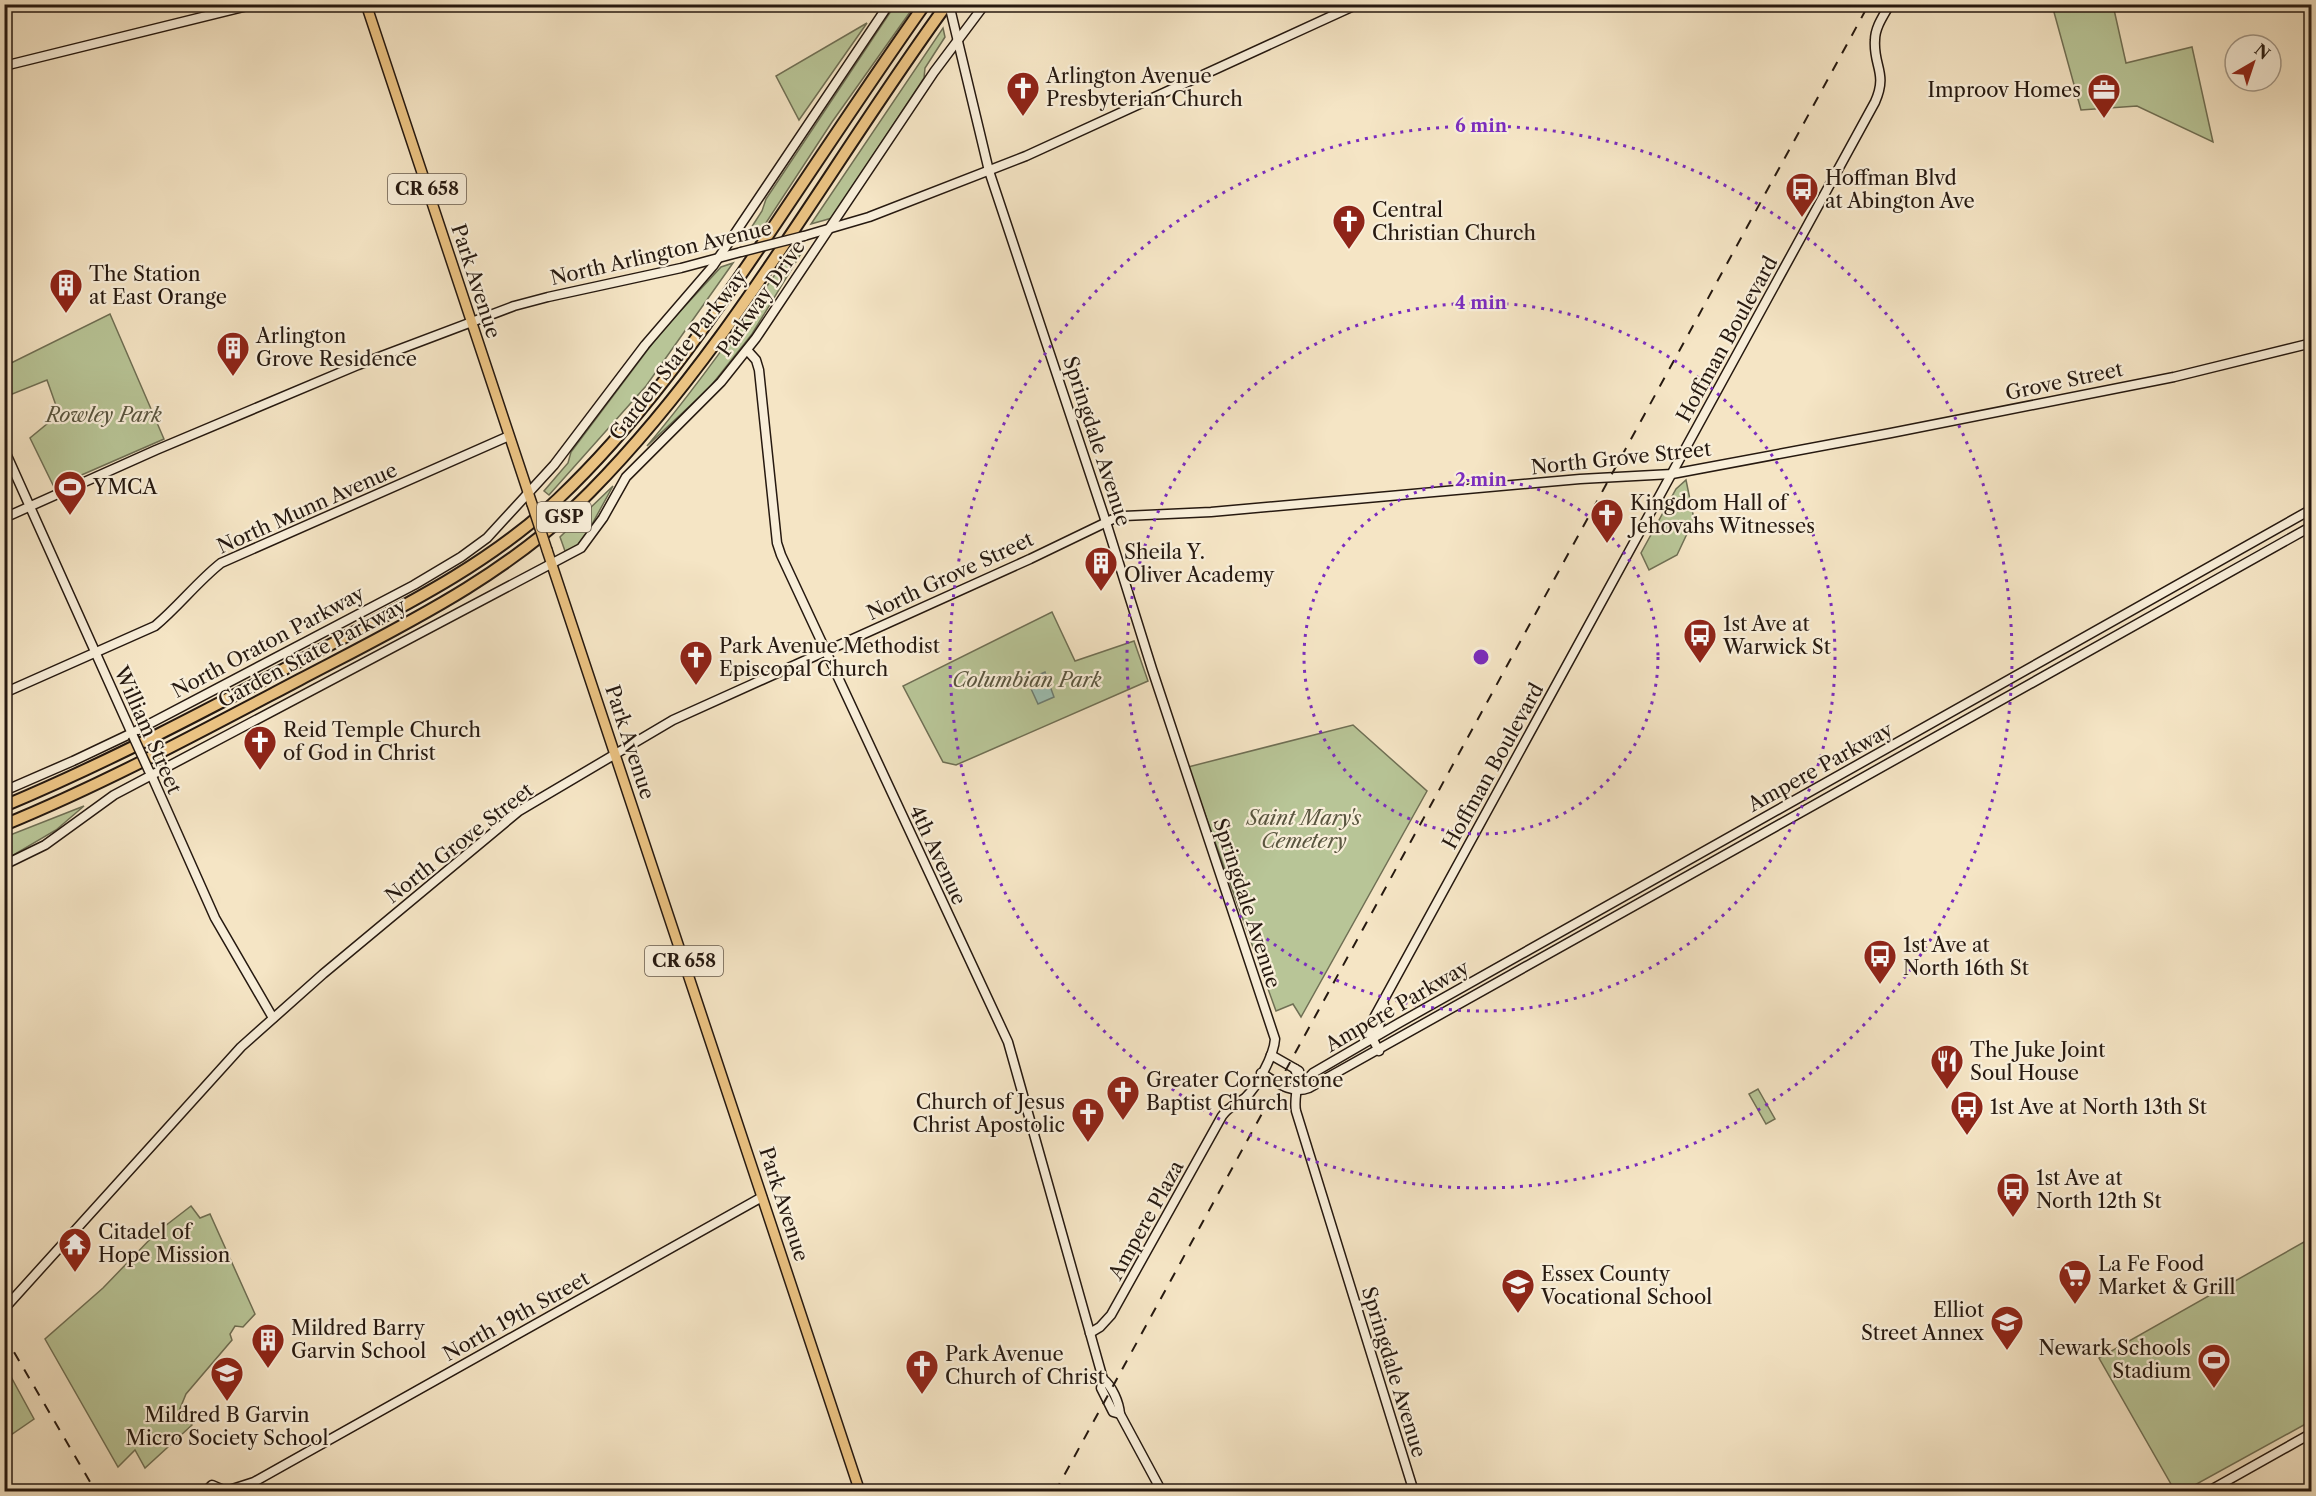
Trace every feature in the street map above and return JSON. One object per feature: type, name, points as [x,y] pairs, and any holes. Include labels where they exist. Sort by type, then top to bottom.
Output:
[{"type":"highway","name":"Garden State Parkway","points":[[4,806],[114,757],[400,608],[473,566],[530,525],[600,455],[648,401],[693,343],[925,4]]},
{"type":"highway","name":"Garden State Parkway","points":[[4,825],[129,769],[431,611],[504,565],[550,529],[589,493],[625,454],[708,353],[948,4]]},
{"type":"main road","name":"Park Avenue","points":[[366,4],[860,1491]]},
{"type":"street","points":[[4,66],[255,4]]},
{"type":"street","points":[[530,499],[649,339],[717,259],[889,4]]},
{"type":"street","name":"Springdale Avenue","points":[[948,4],[989,171],[1274,1035],[1270,1055],[1246,1097],[1222,1116]]},
{"type":"street","name":"Parkway Drive","points":[[552,564],[581,549],[594,533],[626,477],[717,387],[747,350],[934,72],[986,4]]},
{"type":"street","name":"North Arlington Avenue","points":[[4,518],[156,450],[358,365],[530,301],[717,259],[869,217],[1026,156],[1358,4]]},
{"type":"street","name":"Hoffman Boulevard","points":[[1373,1039],[1369,1027],[1875,102],[1881,86],[1881,76],[1875,39],[1890,4]]},
{"type":"street","name":"Grove Street","points":[[1821,447],[2174,377],[2312,343]]},
{"type":"street","name":"4th Avenue","points":[[747,350],[756,360],[759,370],[777,543],[781,555],[1008,1042],[1103,1379],[1108,1383],[1119,1406],[1120,1414],[1162,1491]]},
{"type":"street","name":"North Munn Avenue","points":[[4,693],[155,626],[175,609],[204,576],[221,563],[509,436]]},
{"type":"street","name":"North Grove Street","points":[[4,1309],[241,1047],[322,974],[519,811],[674,720],[1106,522],[1124,516],[1223,511],[1580,479],[1672,474],[1821,447]]},
{"type":"street","name":"William Street","points":[[4,449],[215,918],[273,1018]]},
{"type":"street","name":"North Oraton Parkway","points":[[4,791],[133,734],[443,568],[487,538],[530,499]]},
{"type":"street","name":"Ampere Parkway","points":[[1296,1091],[1313,1073],[2312,509]]},
{"type":"street","name":"Ampere Parkway","points":[[1296,1091],[1309,1088],[1379,1051],[2312,526]]},
{"type":"street","points":[[4,865],[45,845],[100,803],[150,773],[552,564]]},
{"type":"street","points":[[1373,1039],[1379,1051]]},
{"type":"street","points":[[1270,1055],[1295,1069],[1313,1073]]},
{"type":"street","name":"Springdale Avenue","points":[[1295,1069],[1298,1077],[1295,1107],[1298,1120],[1414,1491]]},
{"type":"street","points":[[1261,1073],[1296,1091]]},
{"type":"street","name":"Ampere Plaza","points":[[1090,1333],[1100,1327],[1111,1315],[1222,1116]]},
{"type":"street","name":"North 19th Street","points":[[243,1491],[254,1482],[762,1197]]},
{"type":"street","points":[[2207,1491],[2312,1433]]},
{"type":"street","name":"North 19th Street","points":[[208,1488],[226,1491],[254,1482]]},
{"type":"green space","points":[[895,5],[915,5],[832,122],[756,238],[744,239],[762,211],[766,199]]},
{"type":"green space","points":[[2052,5],[2113,5],[2126,63],[2192,47],[2213,142],[2137,106],[2081,110]]},
{"type":"green space","points":[[867,23],[799,120],[776,76]]},
{"type":"green space","points":[[943,28],[945,37],[925,68],[924,78],[832,218],[811,224]]},
{"type":"green space","points":[[795,245],[805,247],[752,334],[710,387],[647,446],[724,348]]},
{"type":"green space","points":[[733,263],[646,386],[549,495],[544,491],[568,463],[571,452],[661,332],[721,267]]},
{"type":"green space","name":"Rowley Park","points":[[110,314],[164,439],[54,487],[30,438],[59,414],[47,380],[5,397],[5,366]]},
{"type":"green space","points":[[1686,480],[1694,519],[1677,555],[1649,570],[1641,553],[1676,489]]},
{"type":"green space","points":[[613,486],[580,546],[565,551],[560,537]]},
{"type":"green space","name":"Columbian Park","points":[[1052,612],[1075,661],[1134,641],[1148,681],[956,765],[943,762],[903,686]]},
{"type":"green space","name":"Saint Mary's Cemetery","points":[[1353,725],[1427,791],[1301,1017],[1293,1004],[1276,1011],[1188,767]]},
{"type":"green space","points":[[84,806],[56,830],[5,860],[5,837]]},
{"type":"green space","points":[[1758,1089],[1775,1119],[1766,1124],[1749,1094]]},
{"type":"green space","points":[[191,1206],[200,1218],[210,1214],[255,1314],[243,1327],[235,1326],[230,1334],[232,1340],[186,1394],[179,1411],[192,1425],[145,1468],[135,1450],[118,1467],[45,1339],[103,1288],[156,1233]]},
{"type":"green space","name":"Newark Schools Stadium","points":[[2311,1238],[2311,1421],[2184,1491],[2175,1491],[2099,1358]]},
{"type":"green space","points":[[4,1364],[34,1419],[5,1439],[4,1439]]},
{"type":"water","points":[[1045,672],[1054,697],[1038,704],[1027,680]]},
{"type":"railway","points":[[1055,1492],[1869,4]]},
{"type":"railway","points":[[4,1335],[96,1492]]},
{"type":"place","name":"Arlington Avenue Presbyterian Church","points":[[1023,117]]},
{"type":"place","name":"Improov Homes","points":[[2104,119]]},
{"type":"place","name":"Hoffman Blvd at Abington Ave","points":[[1802,218]]},
{"type":"place","name":"Central Christian Church","points":[[1349,250]]},
{"type":"place","name":"The Station at East Orange","points":[[66,314]]},
{"type":"place","name":"Arlington Grove Residence","points":[[233,377]]},
{"type":"place","name":"YMCA","points":[[70,516]]},
{"type":"place","name":"Kingdom Hall of Jehovahs Witnesses","points":[[1607,544]]},
{"type":"place","name":"Sheila Y. Oliver Academy","points":[[1101,592]]},
{"type":"place","name":"1st Ave at Warwick St","points":[[1700,664]]},
{"type":"place","name":"Park Avenue Methodist Episcopal Church","points":[[696,686]]},
{"type":"place","name":"Reid Temple Church of God in Christ","points":[[260,771]]},
{"type":"place","name":"1st Ave at North 16th St","points":[[1880,985]]},
{"type":"place","name":"The Juke Joint Soul House","points":[[1947,1090]]},
{"type":"place","name":"Greater Cornerstone Baptist Church","points":[[1123,1121]]},
{"type":"place","name":"1st Ave at North 13th St","points":[[1967,1136]]},
{"type":"place","name":"Church of Jesus Christ Apostolic","points":[[1088,1143]]},
{"type":"place","name":"1st Ave at North 12th St","points":[[2013,1218]]},
{"type":"place","name":"Citadel of Hope Mission","points":[[75,1273]]},
{"type":"place","name":"La Fe Food Market & Grill","points":[[2075,1305]]},
{"type":"place","name":"Essex County Vocational School","points":[[1518,1314]]},
{"type":"place","name":"Elliot Street Annex","points":[[2007,1351]]},
{"type":"place","name":"Mildred Barry Garvin School","points":[[268,1369]]},
{"type":"place","name":"Newark Schools Stadium","points":[[2214,1389]]},
{"type":"place","name":"Park Avenue Church of Christ","points":[[922,1395]]},
{"type":"place","name":"Mildred B Garvin Micro Society School","points":[[227,1402]]}]
